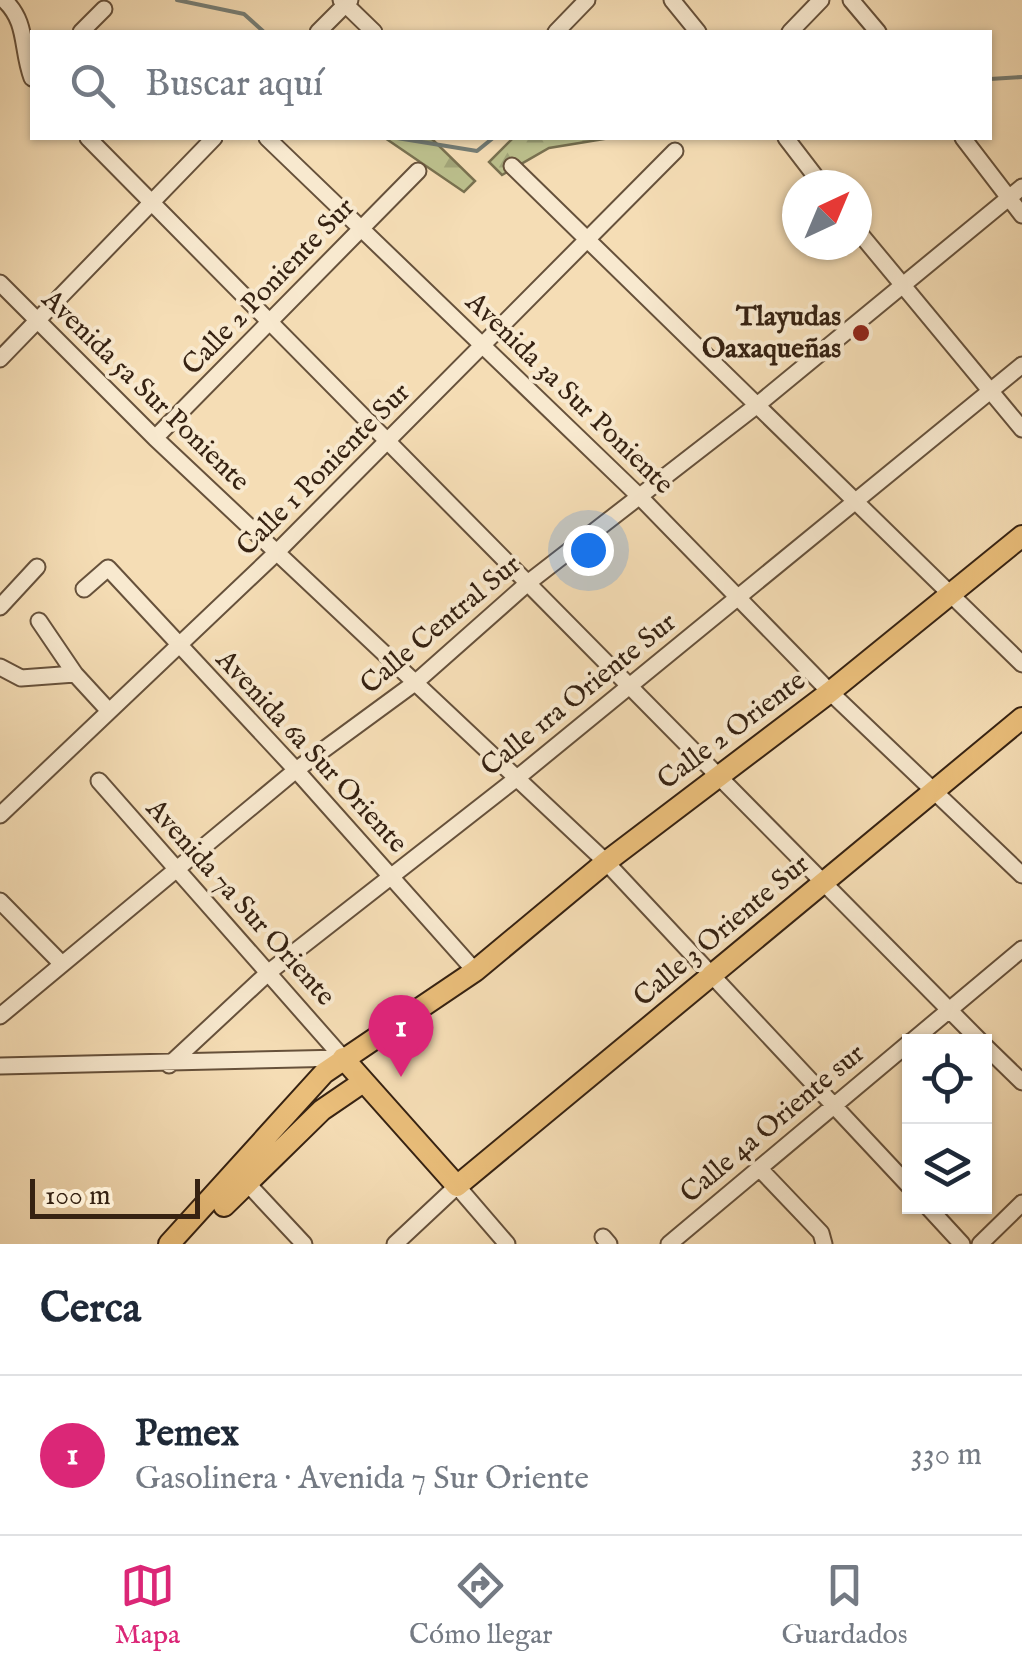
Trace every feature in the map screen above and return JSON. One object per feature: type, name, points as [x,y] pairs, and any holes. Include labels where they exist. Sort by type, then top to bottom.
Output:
[{"type":"main road","name":"Calle 2 Oriente","points":[[194,1232],[324,1072],[476,972],[606,862],[830,692],[1022,536]]},
{"type":"main road","name":"Calle 3 Oriente Sur","points":[[457,1186],[1022,718]]},
{"type":"main road","points":[[322,1110],[343,1058],[457,1186]]},
{"type":"main road","points":[[169,1244],[194,1232],[322,1110],[363,1082]]},
{"type":"street","points":[[4,0],[17,12],[24,28],[24,56],[30,72]]},
{"type":"street","points":[[558,30],[588,0]]},
{"type":"street","points":[[672,0],[696,30]]},
{"type":"street","points":[[792,30],[822,0]]},
{"type":"street","points":[[851,0],[876,30]]},
{"type":"street","points":[[320,30],[346,2],[372,30]]},
{"type":"street","points":[[83,30],[104,9]]},
{"type":"street","points":[[90,140],[974,1034]]},
{"type":"street","points":[[0,359],[212,140]]},
{"type":"street","name":"Avenida 3a Sur Poniente","points":[[269,140],[640,497],[830,692],[1022,875]]},
{"type":"street","points":[[788,140],[811,170]]},
{"type":"street","points":[[964,140],[1022,216]]},
{"type":"street","name":"Calle 1 Poniente Sur","points":[[0,815],[276,553],[674,152]]},
{"type":"street","points":[[512,166],[1022,664]]},
{"type":"street","name":"Calle 2 Poniente Sur","points":[[156,438],[418,171]]},
{"type":"street","name":"Calle Central Sur","points":[[0,1016],[60,962],[178,870],[296,770],[416,682],[529,582],[756,406],[1022,187]]},
{"type":"street","points":[[872,250],[1022,430]]},
{"type":"street","name":"Avenida 5a Sur Poniente","points":[[0,283],[276,553],[606,862],[902,1178]]},
{"type":"street","name":"Calle 1ra Oriente Sur","points":[[169,1065],[269,972],[518,778],[1022,365]]},
{"type":"street","points":[[0,607],[37,566]]},
{"type":"street","name":"Avenida 6a Sur Oriente","points":[[84,589],[108,568],[476,972]]},
{"type":"street","points":[[39,621],[75,674],[108,711]]},
{"type":"street","points":[[0,668],[20,678],[75,674]]},
{"type":"street","name":"Avenida 7a Sur Oriente","points":[[99,781],[343,1058]]},
{"type":"street","points":[[0,901],[60,962]]},
{"type":"street","name":"Calle 4a Oriente sur","points":[[920,1034],[1022,949]]},
{"type":"street","name":"Calle 4a Oriente sur","points":[[669,1244],[902,1049]]},
{"type":"street","points":[[992,1052],[1022,1082]]},
{"type":"street","points":[[0,1066],[343,1058]]},
{"type":"street","points":[[759,1168],[820,1233],[824,1244]]},
{"type":"street","points":[[246,1183],[304,1244]]},
{"type":"street","points":[[395,1244],[457,1186],[507,1244]]},
{"type":"street","points":[[980,1244],[1022,1203]]},
{"type":"street","points":[[934,1214],[962,1244]]},
{"type":"green space","points":[[388,140],[433,140],[475,181],[464,192]]},
{"type":"green space","points":[[511,140],[598,140],[549,148],[502,175],[489,162]]},
{"type":"waterway","points":[[177,0],[244,14],[262,30]]},
{"type":"waterway","points":[[992,79],[1022,77]]},
{"type":"waterway","points":[[409,140],[477,151],[491,140]]},
{"type":"place","name":"Tlayudas Oaxaqueñas","points":[[861,333]]},
{"type":"place","name":"Pemex","points":[[401,1077]]}]
